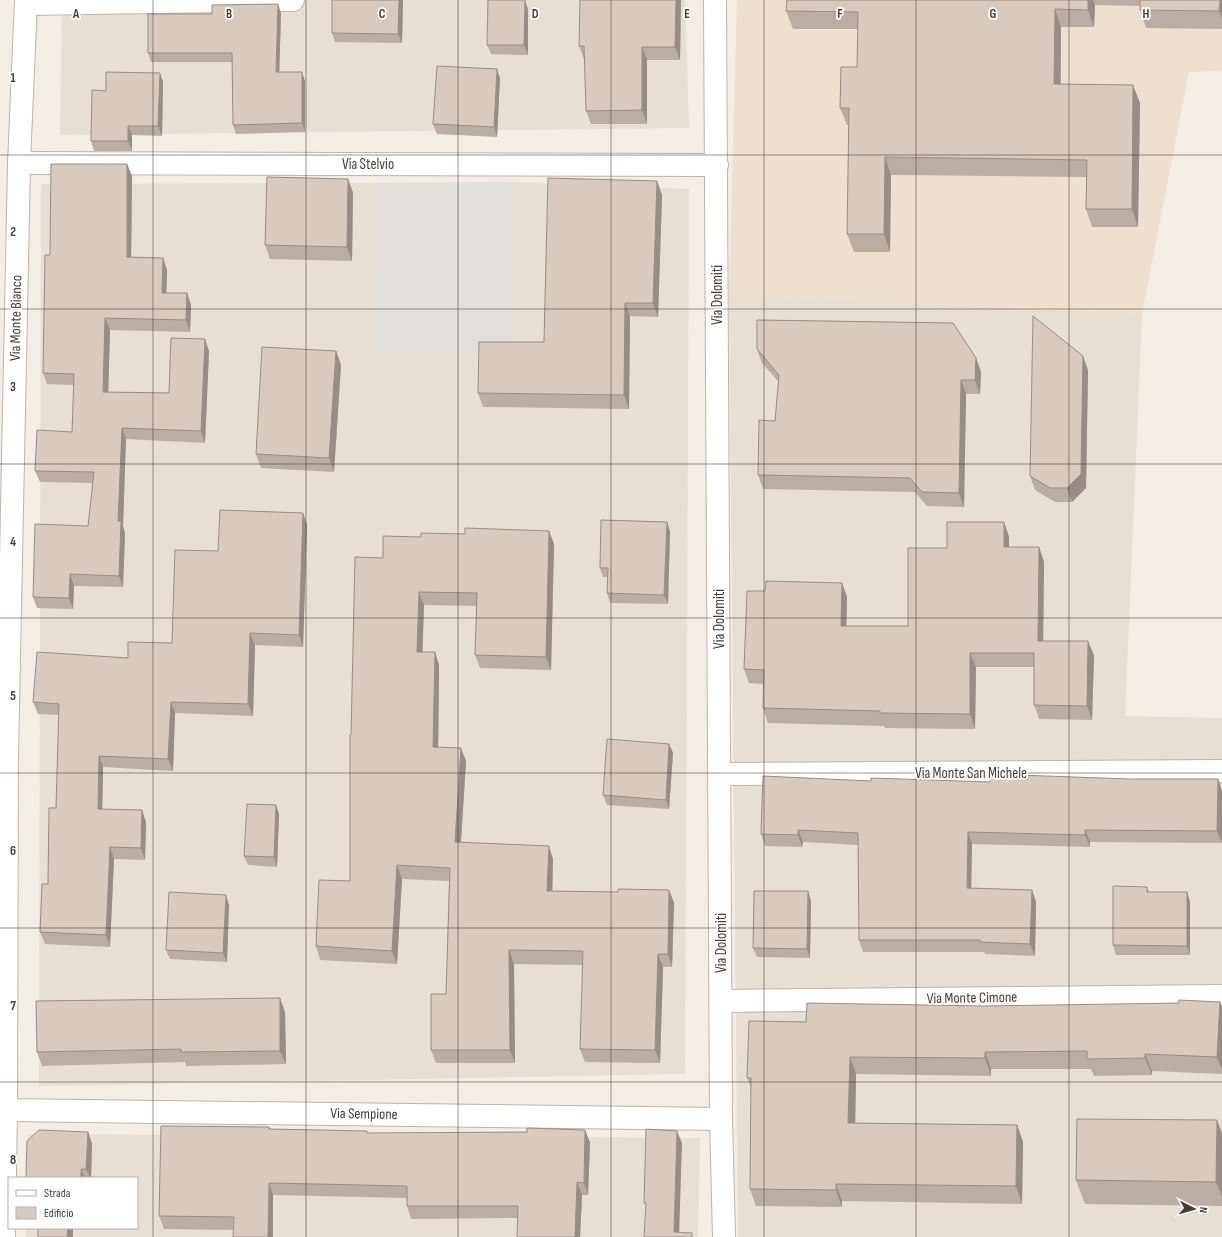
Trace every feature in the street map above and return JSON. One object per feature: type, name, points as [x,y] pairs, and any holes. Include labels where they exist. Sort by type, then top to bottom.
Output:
[{"type":"street","points":[[26,2],[293,0]]},
{"type":"street","name":"Via Dolomiti","points":[[715,0],[721,1119],[724,1237]]},
{"type":"street","name":"Via Monte Bianco","points":[[2,1234],[6,1110],[4,756],[18,164],[26,2]]},
{"type":"street","name":"Via Stelvio","points":[[18,164],[717,165]]},
{"type":"street","name":"Via Monte San Michele","points":[[720,774],[1222,771]]},
{"type":"street","name":"Via Monte Cimone","points":[[721,1001],[1222,996]]},
{"type":"street","name":"Via Sempione","points":[[6,1110],[721,1119]]},
{"type":"shaded area","points":[[62,0],[685,0],[689,128],[60,135]]},
{"type":"shaded area","points":[[737,0],[1222,0],[1222,71],[1189,72],[1142,314],[729,295]]},
{"type":"shaded area","points":[[514,182],[689,189],[685,1074],[39,1086],[41,184],[375,183],[374,350],[513,351]]},
{"type":"shaded area","points":[[514,182],[513,352],[374,351],[375,183]]},
{"type":"shaded area","points":[[729,295],[1142,314],[1125,716],[1222,718],[1222,1237],[738,1237]]},
{"type":"shaded area","points":[[28,1134],[700,1138],[698,1237],[26,1237],[26,1229],[138,1229],[138,1177],[27,1177]]},
{"type":"building","points":[[332,0],[399,0],[398,34],[332,33]]},
{"type":"building","points":[[488,0],[525,0],[524,45],[487,45]]},
{"type":"building","points":[[580,0],[676,0],[675,47],[642,47],[642,110],[586,111],[584,46],[579,46]]},
{"type":"building","points":[[787,0],[1088,0],[1088,10],[1055,9],[1054,84],[1133,85],[1132,209],[1086,209],[1087,160],[885,157],[884,234],[847,234],[849,108],[840,108],[841,67],[857,67],[858,12],[786,11]]},
{"type":"building","points":[[1140,0],[1220,0],[1219,11],[1140,10]]},
{"type":"building","points":[[278,4],[276,72],[302,72],[302,123],[233,125],[232,53],[148,53],[148,14],[212,14],[212,5]]},
{"type":"building","points":[[437,66],[497,69],[494,127],[433,124]]},
{"type":"building","points":[[106,72],[160,73],[158,126],[128,126],[128,141],[91,141],[92,90],[106,91]]},
{"type":"building","points":[[51,164],[127,164],[127,257],[163,258],[162,293],[187,293],[186,320],[105,318],[103,392],[169,393],[171,338],[205,339],[201,431],[122,428],[118,521],[121,521],[119,576],[70,574],[69,598],[33,597],[35,524],[88,526],[94,472],[35,471],[37,430],[72,432],[74,374],[43,373],[45,255],[50,255]]},
{"type":"building","points":[[267,177],[348,179],[347,247],[265,245]]},
{"type":"building","points":[[548,178],[657,181],[653,303],[625,303],[624,395],[478,393],[479,342],[544,342]]},
{"type":"building","points":[[1033,316],[1083,356],[1081,474],[1067,488],[1050,488],[1030,476]]},
{"type":"building","points":[[757,320],[953,323],[976,358],[975,380],[961,380],[959,493],[922,492],[910,478],[758,475],[759,420],[775,421],[779,375],[757,349]]},
{"type":"building","points":[[262,347],[336,351],[329,458],[256,454]]},
{"type":"building","points":[[220,510],[303,513],[299,635],[250,633],[248,704],[171,702],[168,759],[99,756],[98,809],[142,810],[141,848],[110,847],[106,935],[40,932],[42,884],[48,884],[49,808],[56,808],[59,704],[33,702],[37,652],[128,658],[128,642],[172,643],[175,550],[218,551]]},
{"type":"building","points":[[601,520],[667,522],[664,595],[607,593],[608,568],[600,568]]},
{"type":"building","points":[[947,522],[1004,522],[1004,547],[1039,547],[1038,641],[1088,641],[1087,706],[1034,705],[1034,653],[970,653],[970,714],[880,713],[880,711],[763,708],[764,670],[744,669],[747,591],[765,591],[766,581],[842,583],[841,626],[908,626],[908,548],[947,548]]},
{"type":"building","points":[[465,528],[549,531],[546,657],[475,655],[477,593],[419,592],[417,652],[435,652],[433,747],[461,748],[455,842],[549,846],[547,891],[618,892],[618,889],[669,890],[668,954],[658,954],[655,1050],[580,1049],[583,951],[509,950],[510,1050],[431,1050],[431,994],[446,994],[450,868],[397,865],[392,951],[316,946],[319,880],[350,881],[350,735],[355,557],[383,558],[383,536],[421,537],[421,533],[465,534]]},
{"type":"building","points":[[607,739],[669,744],[666,800],[603,795]]},
{"type":"building","points":[[990,774],[1130,779],[1218,779],[1217,831],[1085,830],[1085,835],[968,832],[967,888],[1032,890],[1030,944],[980,942],[980,940],[859,940],[858,833],[798,830],[798,835],[761,834],[763,776],[871,781],[871,778],[990,782]]},
{"type":"building","points":[[247,804],[276,805],[274,857],[244,856]]},
{"type":"building","points":[[1113,886],[1147,887],[1147,892],[1187,892],[1187,946],[1113,945]]},
{"type":"building","points":[[754,891],[808,891],[807,949],[753,948]]},
{"type":"building","points":[[169,892],[226,895],[223,953],[166,950]]},
{"type":"building","points":[[280,998],[280,1051],[181,1052],[181,1049],[37,1052],[36,1001]]},
{"type":"building","points":[[1179,1000],[1220,1002],[1217,1057],[1145,1054],[1145,1058],[1087,1059],[1087,1051],[985,1052],[985,1058],[850,1057],[848,1123],[1017,1125],[1016,1186],[836,1184],[836,1190],[750,1189],[751,1078],[747,1078],[749,1021],[806,1022],[807,1003],[985,1006],[1179,1003]]},
{"type":"building","points":[[1077,1119],[1217,1120],[1216,1182],[1076,1180]]},
{"type":"building","points":[[161,1126],[269,1127],[269,1129],[367,1131],[367,1133],[527,1132],[527,1128],[585,1130],[584,1183],[577,1182],[575,1237],[517,1237],[518,1206],[407,1206],[407,1186],[269,1183],[268,1237],[233,1237],[234,1217],[159,1216]]},
{"type":"building","points":[[646,1129],[677,1131],[674,1232],[692,1233],[692,1237],[644,1237],[646,1203],[644,1203]]},
{"type":"building","points":[[39,1130],[88,1132],[86,1169],[81,1169],[81,1177],[26,1177],[27,1141]]},
{"type":"building","points":[[38,1229],[68,1229],[67,1237],[38,1237]]}]
